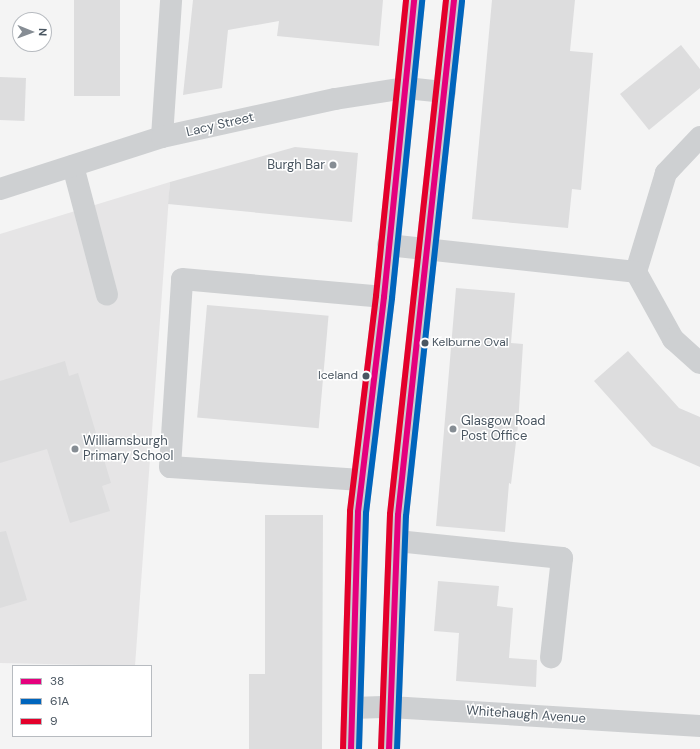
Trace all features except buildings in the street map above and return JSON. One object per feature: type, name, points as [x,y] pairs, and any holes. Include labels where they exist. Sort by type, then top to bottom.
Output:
[{"type":"main road","points":[[351,749],[361,480],[384,297],[388,245],[406,88],[414,0]]},
{"type":"main road","points":[[389,749],[397,541],[454,0]]},
{"type":"street","points":[[162,137],[171,0]]},
{"type":"street","name":"Lacy Street","points":[[0,189],[162,137],[335,99],[406,88],[445,92]]},
{"type":"street","points":[[700,137],[666,173],[636,272],[673,339],[700,363]]},
{"type":"street","points":[[73,166],[107,295]]},
{"type":"street","points":[[388,245],[636,272]]},
{"type":"street","points":[[361,480],[170,467],[182,279],[384,297]]},
{"type":"street","points":[[397,541],[562,558],[552,657]]},
{"type":"street","name":"Whitehaugh Avenue","points":[[353,708],[390,707],[700,726]]},
{"type":"shaded area","name":"Williamsburgh Primary School","points":[[170,182],[135,665],[0,663],[0,234]]},
{"type":"transit line","name":"9","points":[[343,749],[350,511],[376,296],[406,0]]},
{"type":"transit line","name":"38","points":[[351,749],[358,512],[384,297],[414,0]]},
{"type":"transit line","name":"9","points":[[381,749],[390,514],[446,0]]},
{"type":"transit line","name":"38","points":[[389,749],[398,515],[454,0]]},
{"type":"transit line","name":"61A","points":[[359,749],[366,513],[392,298],[422,1]]},
{"type":"transit line","name":"61A","points":[[397,749],[406,516],[462,1]]},
{"type":"place","name":"Burgh Bar","points":[[333,165]]},
{"type":"place","name":"Kelburne Oval","points":[[425,343]]},
{"type":"place","name":"Iceland","points":[[366,376]]},
{"type":"place","name":"Glasgow Road Post Office","points":[[453,429]]},
{"type":"place","name":"Williamsburgh Primary School","points":[[75,449]]}]
